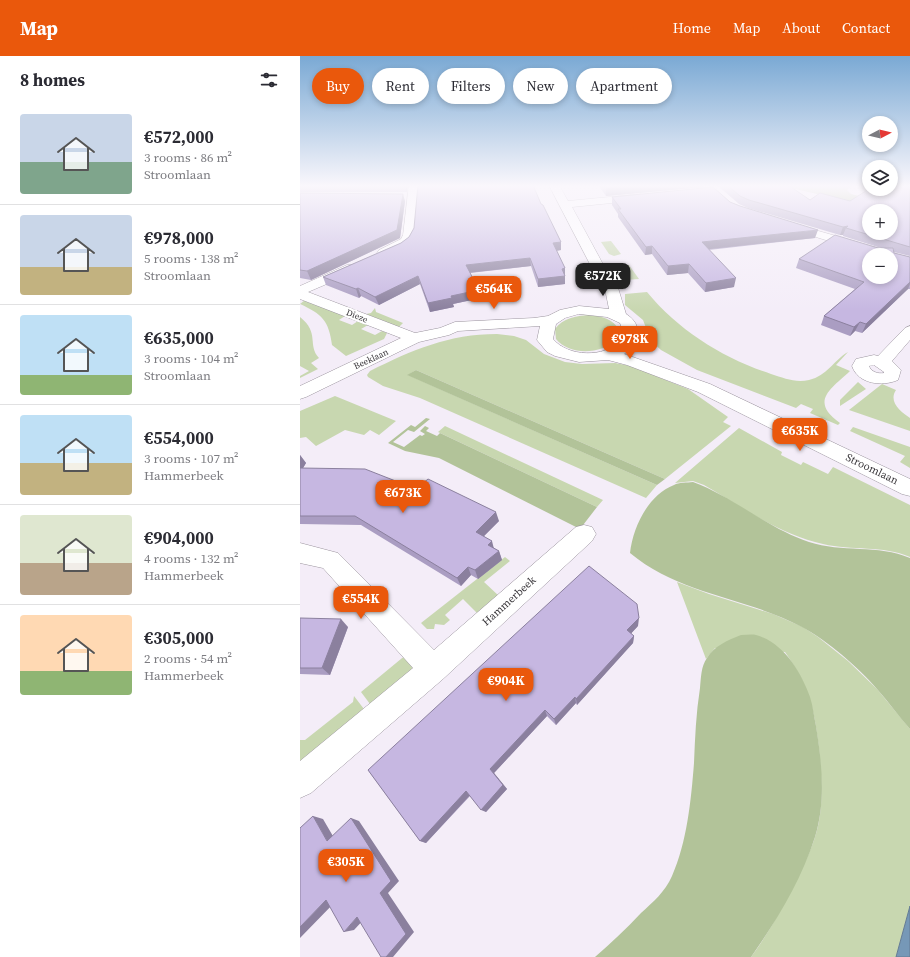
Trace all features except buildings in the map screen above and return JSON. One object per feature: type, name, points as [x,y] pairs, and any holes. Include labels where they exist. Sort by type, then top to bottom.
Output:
[{"type":"street","name":"Dieze","points":[[300,293],[406,241],[409,236],[409,227]]},
{"type":"street","points":[[576,227],[599,268],[606,273],[611,281],[614,290],[615,306],[619,316]]},
{"type":"street","points":[[797,227],[866,248]]},
{"type":"street","points":[[579,310],[591,303],[601,288],[600,281],[596,273],[599,268]]},
{"type":"street","name":"Dieze","points":[[300,293],[414,338]]},
{"type":"street","points":[[579,310],[596,310],[619,316],[625,319],[631,328],[631,338],[624,348],[609,355],[589,358],[569,356],[554,349],[545,340],[545,329],[551,320],[564,314],[579,310]]},
{"type":"street","name":"Beeklaan","points":[[444,332],[455,327],[474,324],[534,323],[551,320]]},
{"type":"street","name":"Beeklaan","points":[[300,394],[414,338],[444,332],[509,331],[531,335],[545,340]]},
{"type":"street","points":[[882,362],[910,331]]},
{"type":"street","name":"Stroomlaan","points":[[631,338],[639,348],[661,362],[691,377],[704,388]]},
{"type":"street","name":"Stroomlaan","points":[[609,355],[627,359],[684,382],[704,388],[910,488]]},
{"type":"street","name":"Hammerbeek","points":[[300,782],[433,669],[584,534]]},
{"type":"street","points":[[300,553],[330,560],[433,669]]},
{"type":"green space","points":[[611,241],[621,254],[614,256],[609,254],[601,242]]},
{"type":"green space","points":[[629,265],[639,279],[624,280],[616,267]]},
{"type":"green space","points":[[647,292],[673,319],[703,342],[736,360],[771,374],[799,381],[809,380],[821,375],[848,352],[836,365],[850,371],[830,390],[826,396],[825,402],[826,408],[831,415],[840,423],[838,425],[810,413],[813,409],[801,404],[796,408],[697,370],[661,350],[651,341],[643,320],[625,305],[625,294]]},
{"type":"green space","points":[[305,300],[345,316],[339,320],[352,325],[358,321],[368,325],[361,329],[375,335],[382,331],[387,333],[384,339],[346,356],[332,345],[329,330],[323,319],[314,311],[300,304]]},
{"type":"green space","points":[[375,308],[376,312],[403,323],[399,327],[366,314],[371,313]]},
{"type":"green space","points":[[589,315],[602,317],[614,323],[619,330],[617,340],[603,348],[586,351],[569,348],[556,339],[555,329],[562,322],[575,317]]},
{"type":"green space","points":[[300,317],[310,328],[314,348],[319,358],[311,363],[318,369],[300,378],[300,376],[309,371],[300,366]]},
{"type":"green space","points":[[497,334],[514,336],[526,340],[544,354],[565,362],[582,364],[615,363],[631,366],[688,389],[728,417],[723,422],[731,426],[665,479],[416,370],[408,375],[657,485],[646,498],[420,398],[383,386],[367,375],[370,371],[386,363],[431,345],[463,337]]},
{"type":"green space","points":[[416,370],[665,479],[657,485],[407,375]]},
{"type":"green space","points":[[858,382],[866,389],[840,406],[840,400]]},
{"type":"green space","points":[[882,384],[896,390],[894,394],[895,403],[903,413],[910,418],[910,431],[849,410]]},
{"type":"green space","points":[[335,396],[396,421],[379,435],[370,430],[364,435],[345,430],[316,446],[306,437],[300,438],[300,411]]},
{"type":"green space","points":[[426,418],[430,419],[414,432],[408,430],[393,442],[404,447],[420,435],[422,436],[425,434],[420,431],[425,426],[429,428],[426,431],[437,436],[440,433],[597,507],[580,529],[439,458],[405,451],[388,443],[411,425],[415,427]]},
{"type":"green space","points":[[445,426],[603,500],[597,507],[438,432]]},
{"type":"green space","points":[[853,427],[910,447],[910,468],[900,462],[905,456],[850,431]]},
{"type":"green space","points":[[739,428],[782,452],[781,455],[801,465],[803,462],[828,474],[833,467],[910,505],[910,557],[900,553],[878,549],[834,546],[807,540],[776,527],[704,485],[693,481],[675,483]]},
{"type":"green space","points":[[693,482],[723,496],[779,529],[809,542],[834,547],[885,551],[910,558],[910,729],[861,672],[832,647],[812,633],[781,617],[670,578],[649,567],[630,553],[634,533],[649,504],[665,490],[676,484]]},
{"type":"green space","points":[[505,557],[510,561],[484,582],[499,596],[478,614],[463,599],[445,615],[450,620],[444,625],[435,624],[434,629],[427,629],[421,623]]},
{"type":"green space","points":[[677,582],[709,594],[773,614],[803,627],[848,661],[877,689],[910,729],[910,906],[896,957],[751,957],[769,930],[791,891],[814,841],[819,824],[822,790],[815,720],[805,687],[785,652],[715,648],[706,659]]},
{"type":"green space","points":[[741,635],[756,635],[766,639],[783,652],[802,678],[811,700],[820,754],[822,796],[821,810],[815,837],[803,869],[788,900],[751,957],[595,957],[658,896],[666,887],[672,876],[685,835],[690,806],[702,668],[713,650],[726,641]]},
{"type":"green space","points":[[413,649],[416,652],[410,676],[373,708],[361,692]]},
{"type":"green space","points":[[354,696],[367,713],[300,770],[300,740],[305,740],[353,702]]},
{"type":"water","points":[[910,906],[910,957],[896,957]]}]
